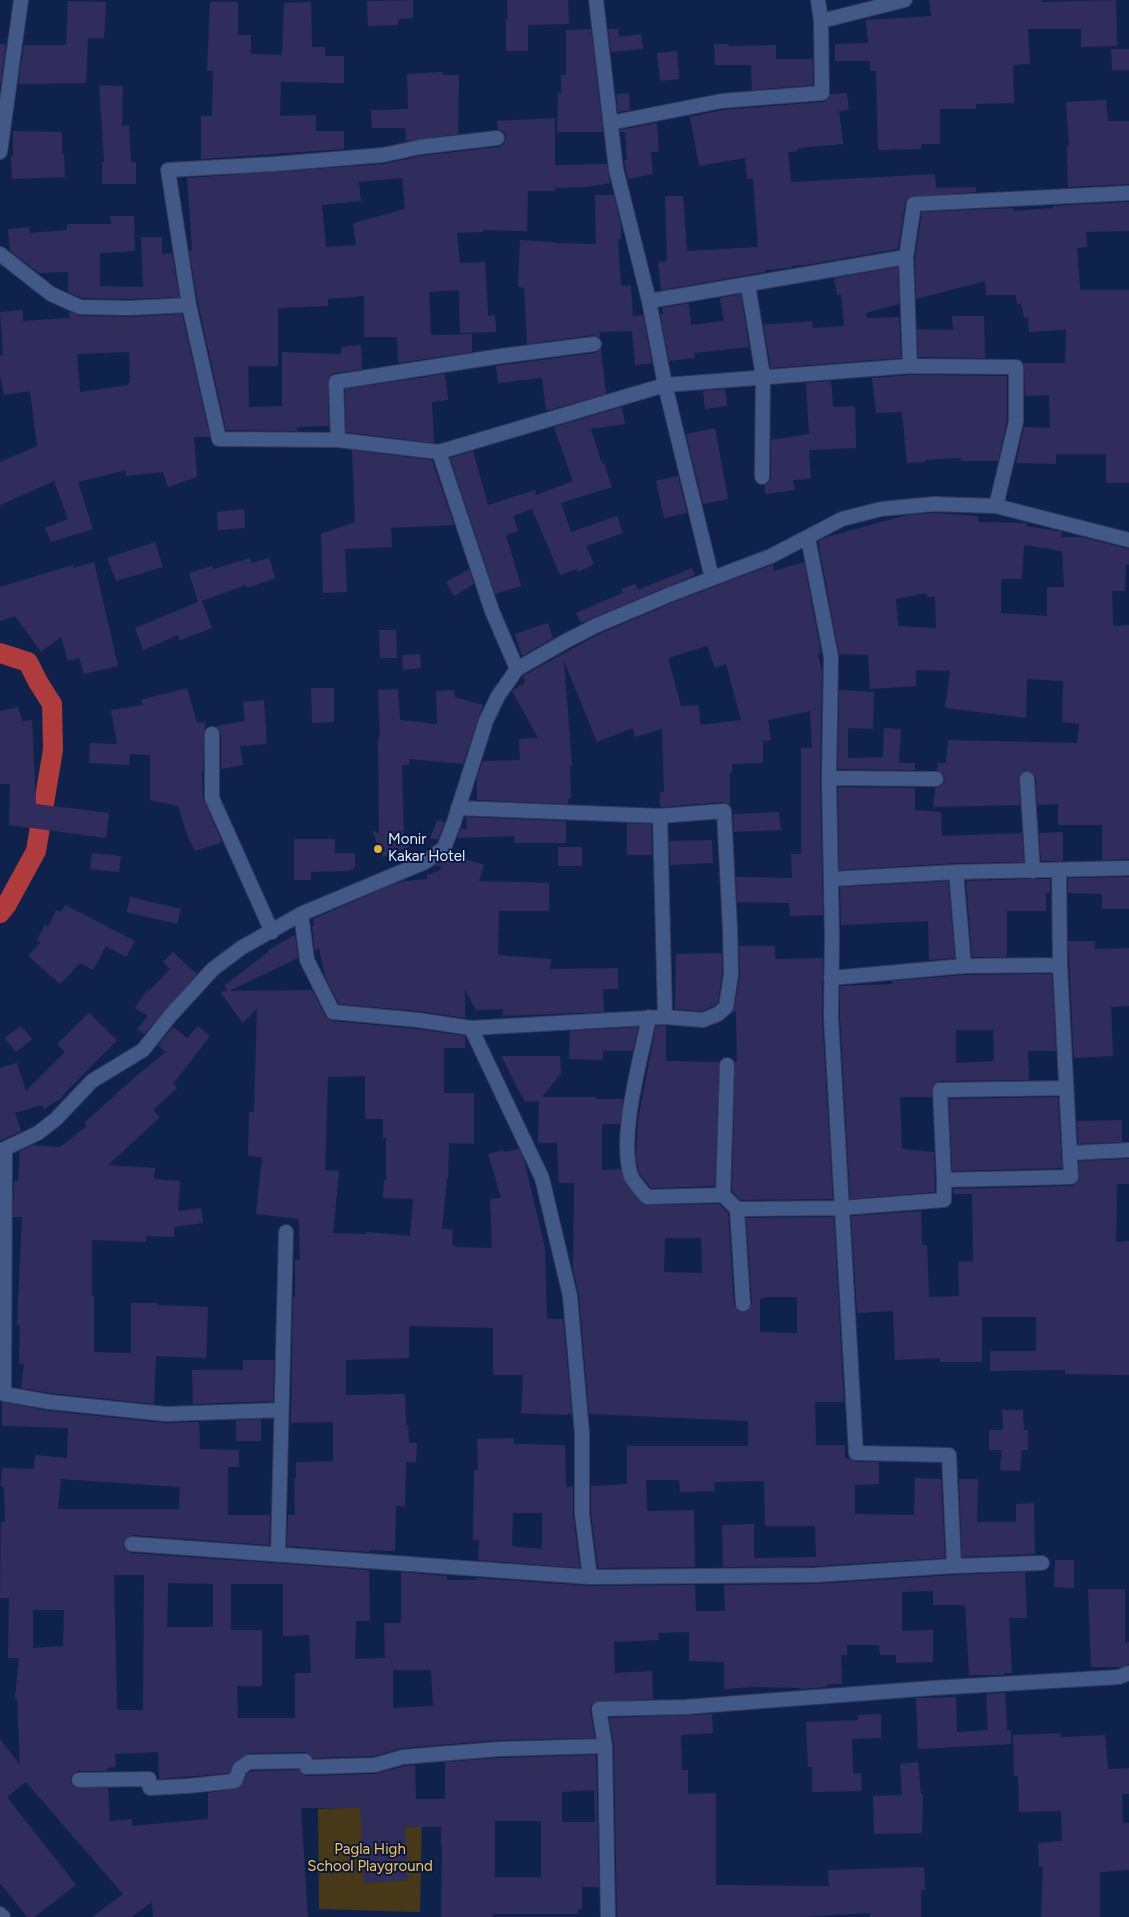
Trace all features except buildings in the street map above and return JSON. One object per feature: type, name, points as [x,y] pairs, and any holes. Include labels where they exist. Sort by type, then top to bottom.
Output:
[{"type":"street","points":[[0,152],[21,0]]},
{"type":"street","points":[[596,0],[616,169],[649,301],[665,385],[712,578]]},
{"type":"street","points":[[610,123],[721,102],[822,93],[821,21],[818,0]]},
{"type":"street","points":[[821,21],[905,0]]},
{"type":"street","points":[[497,138],[420,147],[383,155],[168,170],[189,305],[219,439],[338,440],[439,452],[665,385],[910,366],[1016,367],[1016,422],[996,506]]},
{"type":"street","points":[[910,366],[906,258],[914,204],[1129,194]]},
{"type":"street","points":[[0,254],[52,294],[80,307],[129,308],[189,305]]},
{"type":"street","points":[[649,301],[906,258]]},
{"type":"street","points":[[748,285],[763,376],[762,477]]},
{"type":"street","points":[[338,440],[336,382],[501,356],[594,344]]},
{"type":"street","points":[[439,452],[492,611],[517,669]]},
{"type":"street","points":[[281,1410],[166,1414],[50,1402],[4,1394],[2,1150],[38,1133],[56,1119],[92,1081],[143,1050],[170,1016],[213,969],[241,948],[301,914],[425,862],[444,848],[486,721],[498,696],[517,669],[595,626],[771,556],[842,519],[882,509],[934,504],[996,506],[1129,540]]},
{"type":"street","points":[[808,538],[832,657],[828,778],[831,879],[831,1017],[856,1454],[949,1455],[954,1566]]},
{"type":"street","points":[[212,734],[212,798],[272,932]]},
{"type":"street","points":[[828,778],[936,779]]},
{"type":"street","points":[[1027,779],[1033,871]]},
{"type":"street","points":[[301,914],[307,960],[333,1012],[418,1020],[471,1028],[649,1017],[703,1020],[718,1014],[726,1007],[731,975],[724,811],[660,816],[458,808]]},
{"type":"street","points":[[660,816],[665,1017]]},
{"type":"street","points":[[831,879],[956,872],[1129,868]]},
{"type":"street","points":[[944,1180],[1071,1177],[1060,965],[1059,871]]},
{"type":"street","points":[[956,872],[964,966]]},
{"type":"street","points":[[832,978],[964,966],[1060,965]]},
{"type":"street","points":[[649,1017],[629,1118],[626,1148],[632,1177],[647,1197],[723,1195],[738,1209],[841,1208],[944,1200],[940,1090],[1066,1088]]},
{"type":"street","points":[[471,1028],[542,1178],[570,1296],[582,1433],[582,1514],[590,1578]]},
{"type":"street","points":[[723,1195],[727,1065]]},
{"type":"street","points":[[1070,1153],[1129,1150]]},
{"type":"street","points":[[738,1209],[743,1304]]},
{"type":"street","points":[[278,1555],[286,1232]]},
{"type":"street","points":[[132,1544],[590,1578],[815,1574],[1042,1563]]},
{"type":"street","points":[[608,1917],[605,1746],[599,1709],[685,1707],[933,1688],[1120,1677],[1129,1673]]},
{"type":"street","points":[[79,1780],[149,1779],[150,1788],[188,1786],[235,1781],[240,1768],[249,1762],[305,1761],[307,1767],[375,1765],[402,1757],[499,1749],[605,1746]]},
{"type":"street","points":[[0,1914],[3,1917]]},
{"type":"green space","name":"Pagla High School Playground","points":[[422,1805],[420,1912],[319,1909],[318,1809]]},
{"type":"waterway","points":[[0,653],[28,662],[52,704],[53,750],[36,851],[7,904],[0,913]]},
{"type":"place","name":"Monir Kakar Hotel","points":[[378,849]]}]
